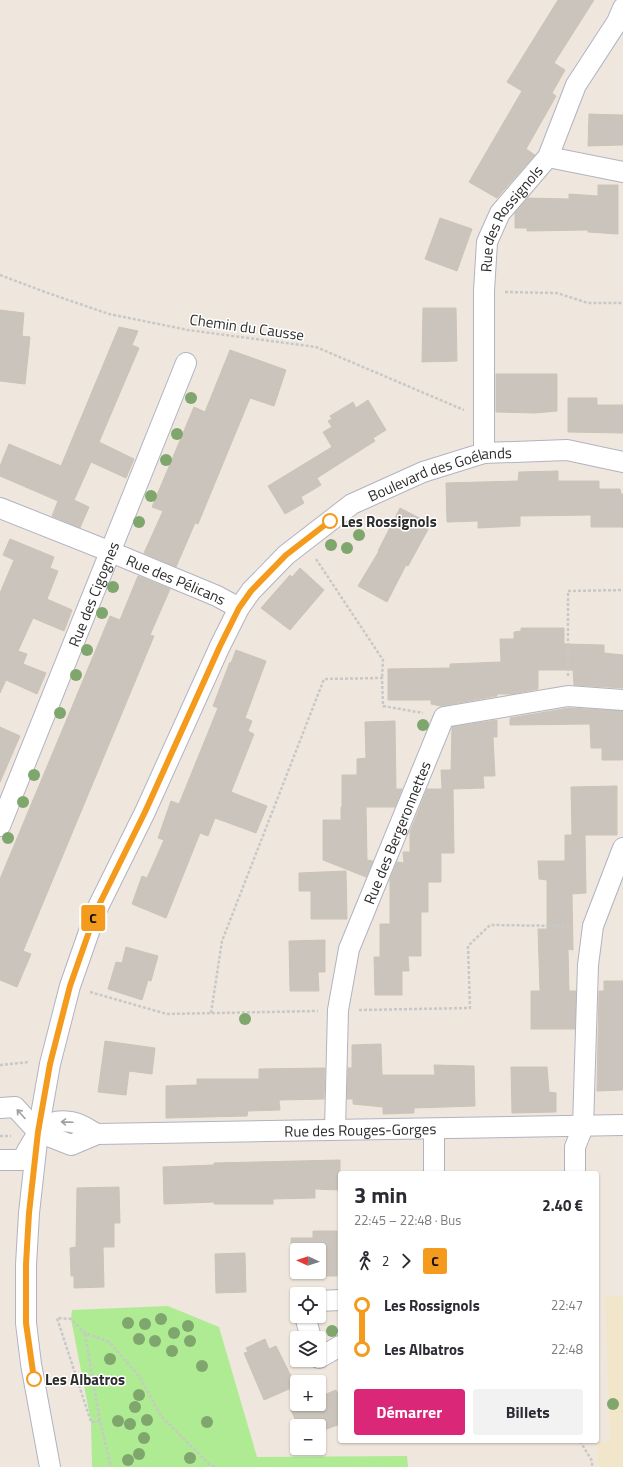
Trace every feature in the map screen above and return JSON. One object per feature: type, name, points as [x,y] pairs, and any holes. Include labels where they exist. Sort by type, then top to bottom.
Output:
[{"type":"street","name":"Rue des Rossignols","points":[[484,453],[484,291],[487,242],[500,213],[548,157],[576,85],[617,22],[623,8]]},
{"type":"street","points":[[548,157],[623,172]]},
{"type":"street","name":"Rue des Cigognes","points":[[0,826],[186,363]]},
{"type":"street","name":"Boulevard des Goélands","points":[[50,1467],[31,1364],[26,1323],[26,1264],[29,1207],[38,1132],[50,1064],[68,993],[97,909],[145,812],[220,646],[239,608],[251,591],[286,555],[352,504],[423,472],[484,453],[567,450],[623,462]]},
{"type":"street","name":"Rue des Pélicans","points":[[0,508],[217,596],[239,608]]},
{"type":"street","points":[[444,717],[568,696],[623,700]]},
{"type":"street","name":"Rue des Bergeronnettes","points":[[335,1129],[338,1010],[349,949],[444,717]]},
{"type":"street","points":[[575,1171],[576,1147],[583,1127],[588,965],[593,926],[623,848]]},
{"type":"street","points":[[0,1108],[15,1107],[38,1132],[22,1160],[0,1160]]},
{"type":"street","name":"Rue des Rouges-Gorges","points":[[38,1132],[51,1122],[72,1122],[97,1134],[335,1129],[583,1127],[623,1125]]},
{"type":"street","points":[[434,1129],[434,1171]]},
{"type":"street","points":[[326,1301],[338,1300]]},
{"type":"street","points":[[326,1354],[338,1347]]},
{"type":"path","name":"Chemin du Causse","points":[[0,275],[109,314],[188,330],[316,348],[484,419]]},
{"type":"path","points":[[484,291],[557,293],[588,303],[623,303]]},
{"type":"path","points":[[315,558],[383,660],[383,706],[444,717]]},
{"type":"path","points":[[568,696],[568,591],[623,590]]},
{"type":"path","points":[[212,1013],[222,941],[324,679],[382,678]]},
{"type":"path","points":[[0,1065],[32,1062]]},
{"type":"path","points":[[0,1136],[14,1136]]},
{"type":"path","points":[[100,1421],[91,1422],[57,1318],[71,1319],[85,1333],[109,1342],[139,1376],[161,1416],[212,1466],[217,1467]]},
{"type":"path","points":[[85,1333],[100,1421],[111,1467]]},
{"type":"path","points":[[581,1443],[592,1462],[592,1467]]},
{"type":"shaded area","points":[[623,1296],[623,1467],[598,1467],[597,1443],[610,1442],[605,1297]]},
{"type":"green space","points":[[168,1306],[219,1327],[257,1457],[407,1456],[408,1467],[92,1467],[91,1422],[71,1319],[72,1310]]},
{"type":"building","points":[[558,0],[594,0],[554,63],[565,70],[552,93],[556,96],[526,149],[535,155],[497,198],[469,182],[522,91],[507,82]]},
{"type":"building","points":[[589,114],[623,115],[623,145],[588,146]]},
{"type":"building","points":[[598,185],[618,185],[618,234],[588,232],[588,230],[527,231],[527,228],[515,228],[515,213],[528,198],[569,199],[569,194],[598,196]]},
{"type":"building","points":[[440,218],[472,229],[457,271],[425,259]]},
{"type":"building","points":[[423,308],[456,308],[457,361],[422,362]]},
{"type":"building","points":[[0,310],[24,313],[22,336],[30,337],[25,384],[0,381]]},
{"type":"building","points":[[119,327],[138,331],[132,345],[139,348],[99,442],[134,459],[126,478],[91,462],[74,500],[89,507],[80,528],[52,516],[58,501],[0,476],[0,466],[9,444],[61,466]]},
{"type":"building","points":[[230,350],[286,370],[274,406],[250,398],[198,524],[195,523],[176,567],[144,553],[163,511],[152,507],[194,407],[205,412]]},
{"type":"building","points":[[496,374],[557,374],[557,411],[535,413],[496,412]]},
{"type":"building","points":[[568,398],[597,398],[597,405],[623,405],[623,433],[568,432]]},
{"type":"building","points":[[368,400],[386,430],[373,438],[375,441],[317,478],[321,485],[301,497],[304,503],[285,514],[268,486],[332,447],[323,432],[332,427],[328,421],[332,419],[330,416],[353,402],[356,408]]},
{"type":"building","points":[[558,471],[558,481],[599,481],[599,489],[620,489],[621,494],[623,494],[623,527],[591,527],[591,515],[520,516],[520,526],[478,528],[478,521],[447,522],[446,483],[518,481],[519,472]]},
{"type":"building","points":[[400,508],[431,524],[408,566],[406,565],[387,602],[358,586],[379,551]]},
{"type":"building","points":[[10,539],[54,557],[50,568],[58,571],[47,599],[72,610],[64,631],[33,618],[18,651],[27,654],[23,664],[46,673],[37,694],[6,680],[0,693],[0,593],[14,560],[3,555]]},
{"type":"building","points":[[300,568],[324,590],[290,630],[261,608],[290,575],[292,577]]},
{"type":"building","points":[[138,576],[170,589],[150,635],[154,636],[23,951],[31,954],[17,987],[0,980],[0,879],[110,616],[120,620]]},
{"type":"building","points":[[521,628],[564,628],[564,644],[604,645],[604,653],[623,655],[623,688],[574,685],[573,670],[538,670],[538,689],[512,694],[497,694],[497,696],[441,706],[431,704],[431,700],[388,700],[388,669],[450,668],[450,664],[501,662],[500,639],[514,639],[514,632],[521,631]]},
{"type":"building","points":[[236,650],[266,661],[245,718],[252,721],[248,731],[254,734],[231,792],[267,806],[256,833],[215,818],[208,836],[200,833],[166,918],[132,904],[142,876],[147,878],[164,840],[158,838],[171,801],[179,804],[218,708],[213,706]]},
{"type":"building","points":[[569,708],[623,711],[623,760],[602,760],[602,748],[591,748],[590,724],[510,725],[510,718]]},
{"type":"building","points":[[497,720],[497,737],[493,737],[495,776],[483,776],[484,788],[453,789],[454,853],[441,853],[441,882],[428,882],[428,912],[421,912],[421,956],[408,956],[409,971],[402,971],[402,995],[375,995],[374,957],[380,957],[380,924],[390,924],[390,879],[397,862],[404,863],[403,852],[410,852],[410,832],[427,789],[442,789],[441,770],[451,770],[452,727]]},
{"type":"building","points":[[395,721],[396,789],[402,789],[395,807],[366,807],[367,860],[373,861],[366,877],[323,860],[323,820],[341,820],[342,775],[357,775],[357,759],[366,758],[365,722]]},
{"type":"building","points":[[0,727],[20,736],[0,782]]},
{"type":"building","points":[[617,786],[617,835],[572,835],[571,787]]},
{"type":"building","points":[[565,835],[585,835],[586,893],[572,894],[573,950],[568,949],[569,991],[576,991],[575,1029],[531,1029],[531,991],[540,991],[538,929],[547,929],[547,880],[539,879],[538,861],[565,861]]},
{"type":"building","points":[[346,871],[347,919],[311,919],[311,891],[299,891],[299,873]]},
{"type":"building","points":[[325,940],[325,972],[318,972],[319,991],[290,991],[289,941]]},
{"type":"building","points":[[126,947],[158,956],[151,981],[148,980],[142,1000],[108,989],[116,962],[122,963]]},
{"type":"building","points":[[604,981],[623,981],[623,1090],[597,1091],[599,991],[604,991]]},
{"type":"building","points":[[105,1041],[155,1048],[152,1074],[129,1071],[126,1095],[98,1092]]},
{"type":"building","points":[[381,1044],[382,1075],[435,1075],[434,1065],[474,1066],[475,1106],[414,1108],[414,1113],[383,1114],[383,1107],[353,1104],[353,1099],[347,1099],[348,1068],[352,1068],[352,1045]]},
{"type":"building","points":[[511,1067],[547,1067],[549,1092],[556,1093],[556,1112],[512,1113]]},
{"type":"building","points":[[325,1068],[324,1099],[279,1100],[280,1110],[248,1111],[247,1116],[166,1118],[166,1086],[197,1085],[197,1079],[259,1079],[259,1069]]},
{"type":"building","points":[[340,1160],[340,1171],[338,1171],[338,1190],[315,1189],[315,1198],[273,1199],[273,1204],[214,1204],[214,1202],[164,1204],[163,1167],[214,1165],[214,1163]]},
{"type":"building","points":[[119,1187],[120,1223],[114,1223],[114,1247],[103,1247],[104,1287],[74,1288],[74,1276],[71,1276],[70,1248],[76,1247],[77,1188]]},
{"type":"building","points":[[313,1231],[337,1231],[337,1276],[326,1276],[326,1243],[291,1243],[291,1238],[313,1238]]},
{"type":"building","points":[[245,1253],[246,1292],[216,1293],[215,1254]]},
{"type":"building","points":[[265,1339],[269,1349],[276,1346],[290,1375],[290,1389],[264,1400],[244,1353],[248,1352],[246,1348]]},
{"type":"building","points":[[336,1390],[338,1394],[338,1425],[326,1429],[326,1419],[295,1419],[291,1411],[326,1411],[326,1394]]},
{"type":"bus line","name":"C","points":[[34,1379],[26,1323],[26,1264],[29,1213],[38,1132],[50,1064],[70,986],[97,909],[145,812],[220,646],[239,608],[251,591],[286,555],[330,521]]},
{"type":"place","name":"Les Rossignols","points":[[330,521]]},
{"type":"place","name":"Les Albatros","points":[[34,1379]]}]
